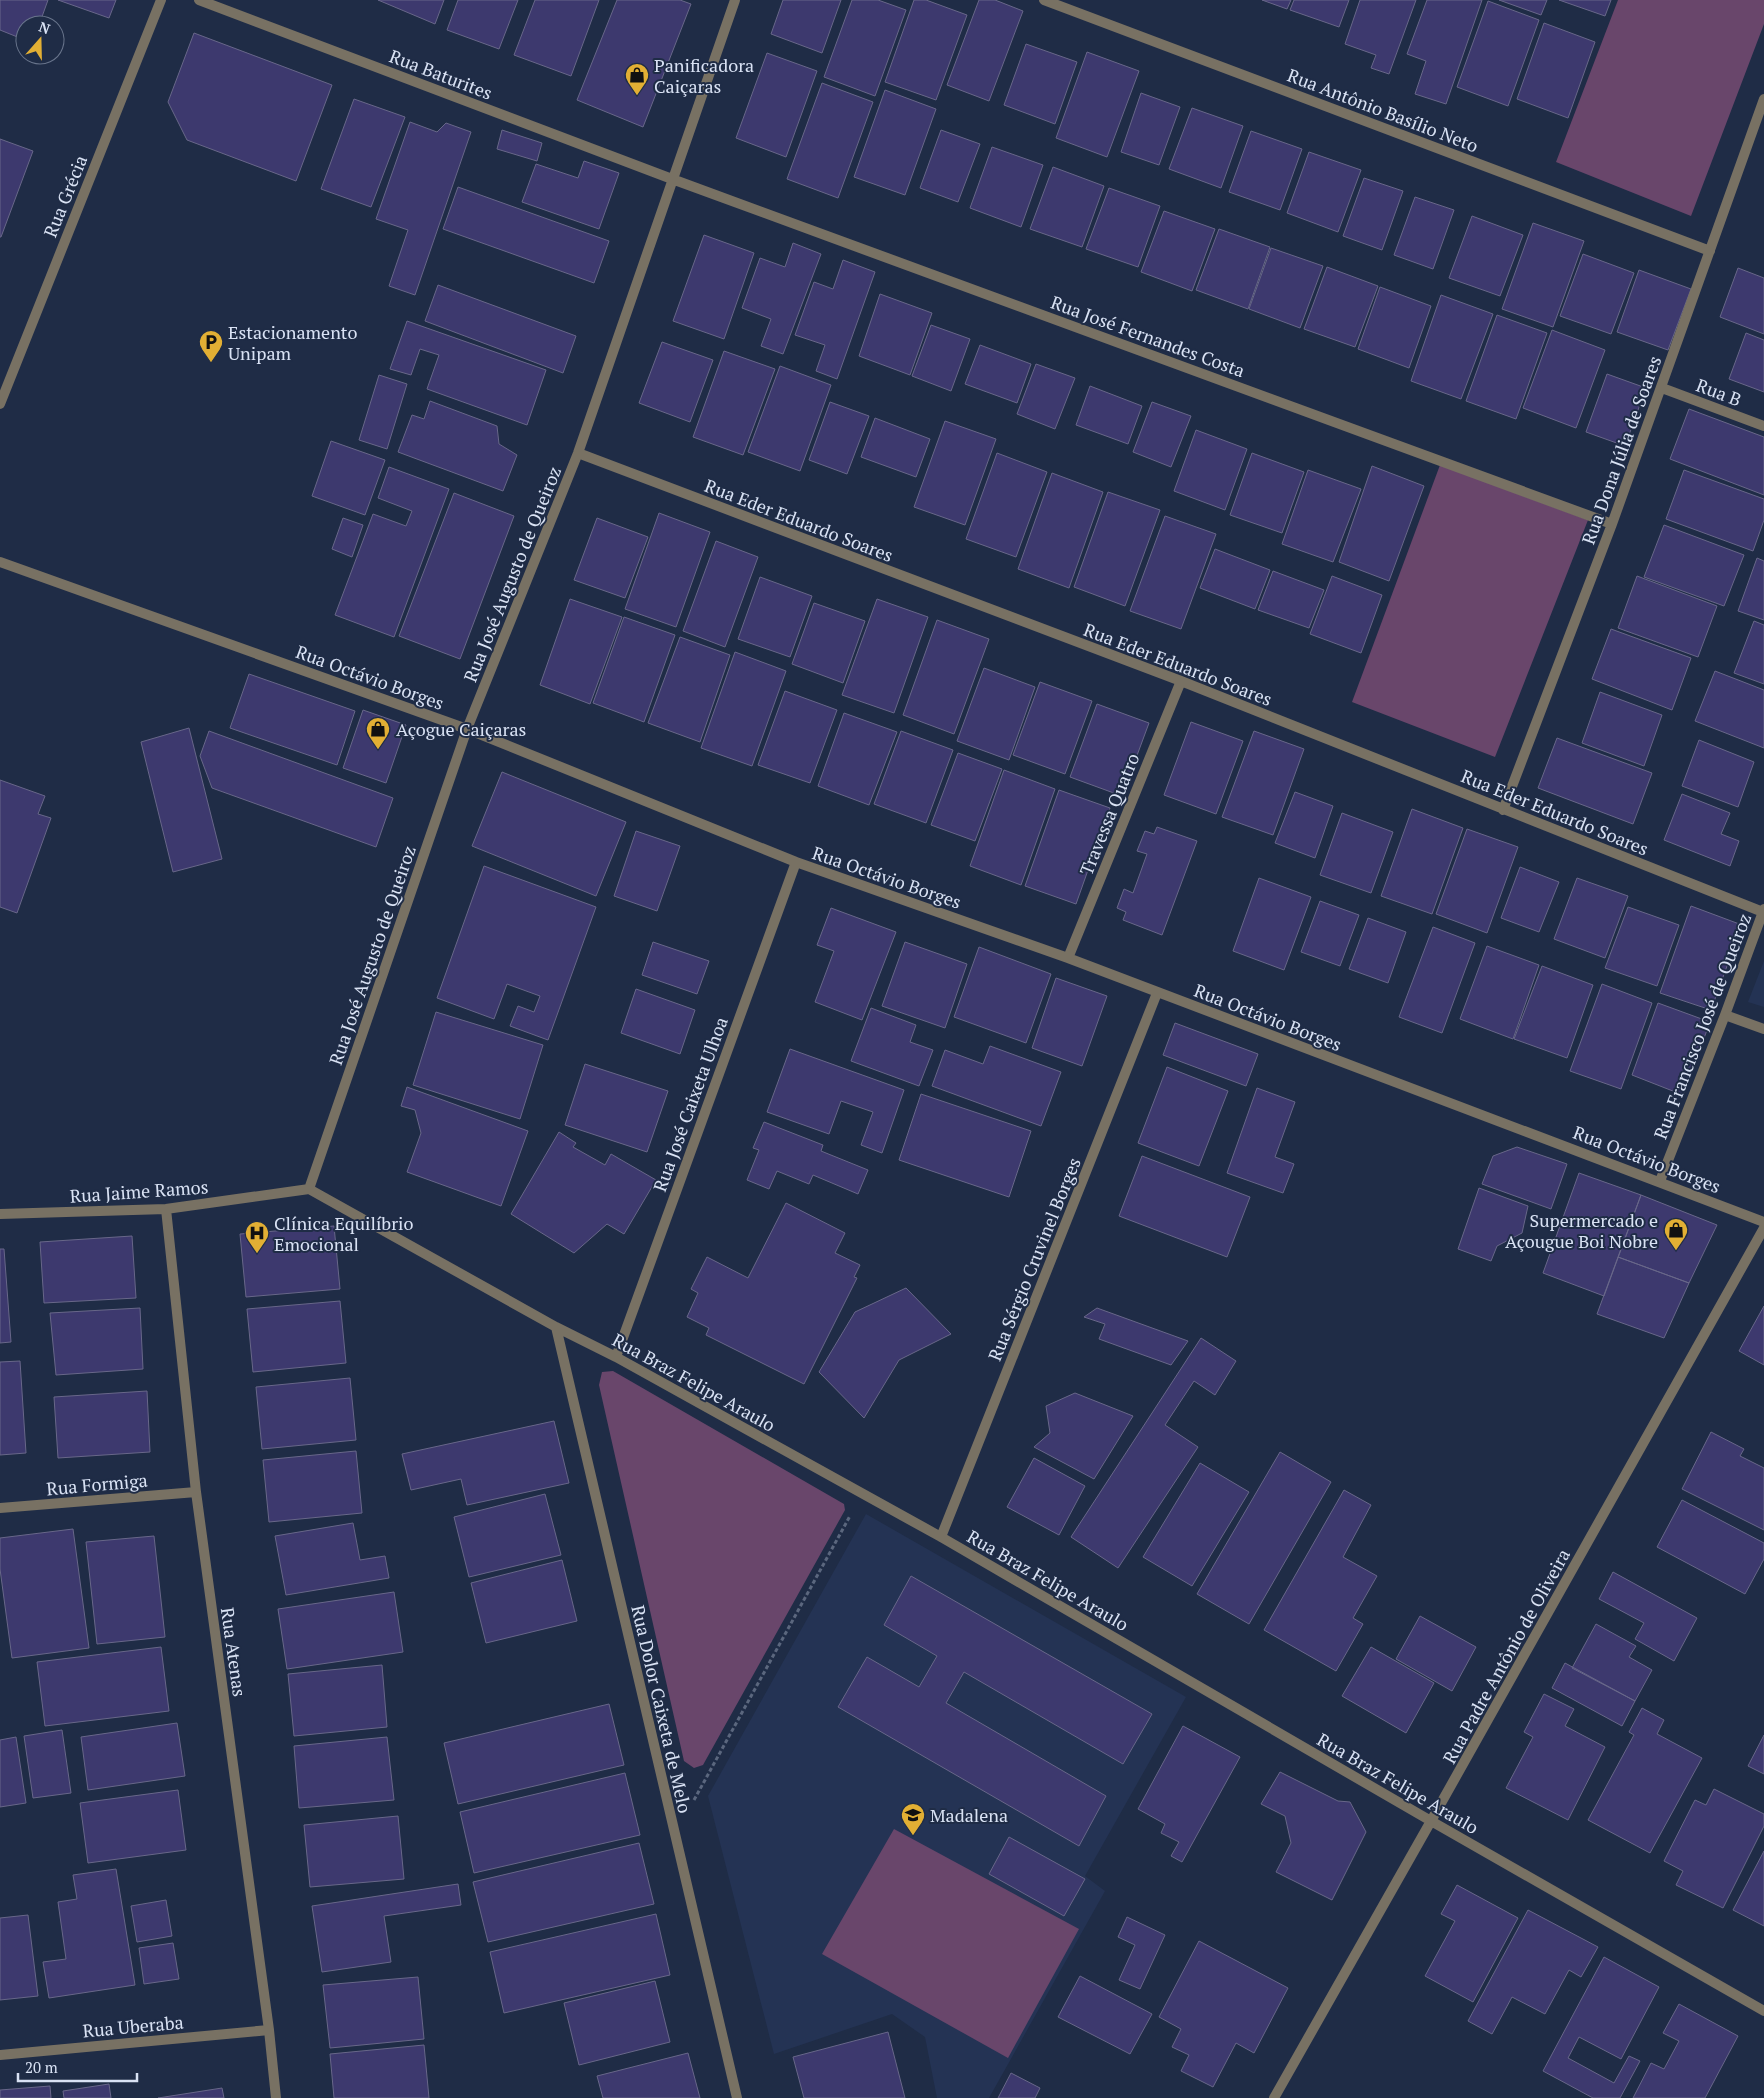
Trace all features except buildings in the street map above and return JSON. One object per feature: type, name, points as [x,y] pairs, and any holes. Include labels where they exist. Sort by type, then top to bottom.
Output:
[{"type":"street","name":"Rua Grécia","points":[[0,404],[161,0]]},
{"type":"street","name":"Rua Baturites","points":[[199,0],[672,179]]},
{"type":"street","name":"Rua José Augusto de Queiroz","points":[[309,1189],[467,729],[578,453],[735,0]]},
{"type":"street","name":"Rua Antônio Basílio Neto","points":[[1044,0],[1710,250]]},
{"type":"street","name":"Rua Dona Júlia de Soares","points":[[1504,810],[1662,388],[1764,99]]},
{"type":"street","name":"Rua José Fernandes Costa","points":[[672,179],[1612,524]]},
{"type":"street","name":"Rua B","points":[[1662,388],[1764,426]]},
{"type":"street","name":"Rua Eder Eduardo Soares","points":[[578,453],[1181,681],[1763,911]]},
{"type":"street","name":"Rua Octávio Borges","points":[[0,562],[467,729],[796,862],[1068,958],[1764,1222]]},
{"type":"street","name":"Travessa Quatro","points":[[1068,958],[1181,681]]},
{"type":"street","name":"Rua José Caixeta Ulhoa","points":[[616,1357],[796,862]]},
{"type":"street","name":"Rua Francisco José de Queiroz","points":[[1660,1181],[1725,1016],[1763,911]]},
{"type":"street","name":"Rua Sérgio Cruvinel Borges","points":[[942,1537],[1157,993]]},
{"type":"street","points":[[1725,1016],[1764,1029]]},
{"type":"street","name":"Rua Jaime Ramos","points":[[0,1214],[166,1209],[309,1189]]},
{"type":"street","name":"Rua Braz Felipe Araulo","points":[[309,1189],[556,1327],[616,1357],[942,1537],[1431,1821],[1764,2011]]},
{"type":"street","name":"Rua Atenas","points":[[166,1209],[196,1492],[269,2030],[276,2098]]},
{"type":"street","name":"Rua Padre Antônio de Oliveira","points":[[1274,2098],[1764,1228]]},
{"type":"street","name":"Rua Dolor Caixeta de Melo","points":[[556,1327],[737,2098]]},
{"type":"street","name":"Rua Formiga","points":[[0,1508],[196,1492]]},
{"type":"street","name":"Rua Uberaba","points":[[0,2055],[269,2030]]},
{"type":"path","points":[[675,1834],[863,1494]]},
{"type":"shaded area","points":[[1618,0],[1764,0],[1764,24],[1691,216],[1556,162]]},
{"type":"shaded area","points":[[1440,465],[1588,520],[1495,757],[1352,702]]},
{"type":"shaded area","points":[[1764,961],[1764,1007],[1748,1002]]},
{"type":"shaded area","points":[[613,1371],[844,1504],[845,1510],[703,1765],[694,1768],[684,1761],[599,1385],[602,1372]]},
{"type":"shaded area","name":"Madalena","points":[[866,1514],[1186,1697],[1085,1876],[1105,1891],[989,2098],[937,2098],[925,2037],[892,2014],[774,2054],[708,1796]]},
{"type":"shaded area","points":[[894,1829],[1079,1929],[1008,2058],[822,1954]]},
{"type":"place","name":"Panificadora Caiçaras","points":[[637,96]]},
{"type":"place","name":"Estacionamento Unipam","points":[[211,363]]},
{"type":"place","name":"Açogue Caiçaras","points":[[378,750]]},
{"type":"place","name":"Supermercado e Açougue Boi Nobre","points":[[1676,1251]]},
{"type":"place","name":"Clínica Equilíbrio Emocional","points":[[257,1254]]},
{"type":"place","name":"Madalena","points":[[913,1836]]}]
